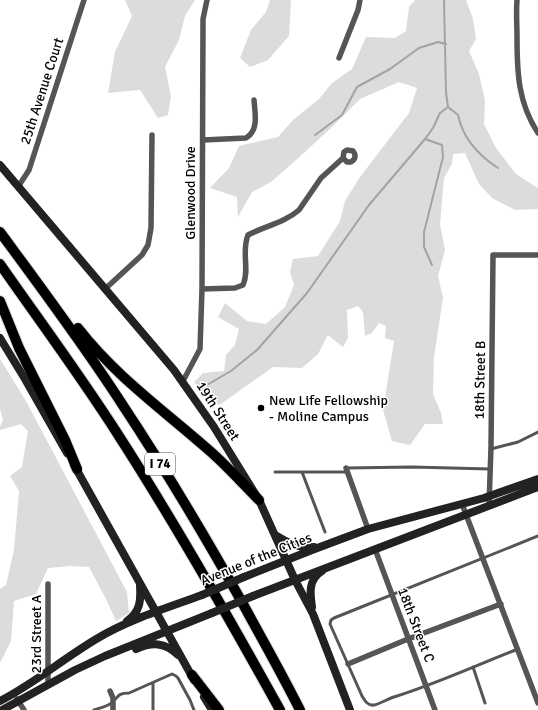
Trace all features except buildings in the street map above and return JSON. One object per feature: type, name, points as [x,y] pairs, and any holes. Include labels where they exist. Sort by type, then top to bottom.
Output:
[{"type":"highway","name":"I 74","points":[[0,232],[38,283],[122,404],[179,494],[272,656],[300,710]]},
{"type":"highway","name":"I 74","points":[[0,264],[74,368],[138,465],[206,578],[280,710]]},
{"type":"highway","points":[[38,283],[109,364],[230,469],[259,500]]},
{"type":"highway","points":[[0,301],[19,348],[65,440],[77,469]]},
{"type":"highway","points":[[192,675],[219,710]]},
{"type":"main road","name":"19th Street","points":[[0,165],[183,381],[214,427],[259,500],[295,580],[313,614],[350,710]]},
{"type":"main road","points":[[0,338],[77,469],[140,585],[212,710]]},
{"type":"main road","name":"Avenue of the Cities","points":[[2,710],[48,672],[85,646],[117,628],[286,560],[368,529],[462,504],[538,479]]},
{"type":"main road","name":"Avenue of the Cities","points":[[0,701],[16,698],[48,685],[105,656],[253,596],[538,487]]},
{"type":"main road","points":[[274,534],[297,547],[319,547]]},
{"type":"main road","points":[[313,614],[310,587],[317,575],[329,566]]},
{"type":"main road","points":[[117,628],[131,618],[140,605],[140,585]]},
{"type":"main road","points":[[48,685],[149,644],[158,644],[172,649],[186,665]]},
{"type":"street","name":"25th Avenue Court","points":[[18,187],[29,170],[84,0]]},
{"type":"street","name":"Glenwood Drive","points":[[183,381],[200,349],[202,288],[203,19],[208,0]]},
{"type":"street","points":[[339,58],[358,10],[360,0]]},
{"type":"street","points":[[517,0],[517,57],[520,88],[526,112],[538,133]]},
{"type":"street","points":[[203,140],[246,138],[251,135],[255,127],[254,100]]},
{"type":"street","points":[[105,288],[142,255],[149,242],[151,228],[152,135]]},
{"type":"street","points":[[202,288],[235,288],[243,285],[246,272],[244,249],[248,235],[282,221],[299,210],[321,178],[343,158]]},
{"type":"street","name":"18th Street B","points":[[489,505],[493,255],[538,255]]},
{"type":"street","points":[[346,470],[368,529]]},
{"type":"street","points":[[462,504],[538,703]]},
{"type":"street","name":"18th Street C","points":[[374,549],[435,710]]},
{"type":"street","name":"23rd Street A","points":[[48,584],[48,685]]},
{"type":"street","points":[[348,664],[408,639],[501,604]]},
{"type":"street","points":[[110,691],[113,700],[113,710]]},
{"type":"street","points":[[16,698],[24,710]]},
{"type":"lane","points":[[491,449],[518,442],[538,432]]},
{"type":"lane","points":[[276,472],[412,467],[490,469]]},
{"type":"lane","points":[[302,472],[325,532]]},
{"type":"lane","points":[[518,649],[371,705],[366,702],[362,696],[330,624],[331,620],[391,594],[484,559],[538,536]]},
{"type":"lane","points":[[473,667],[485,703]]},
{"type":"lane","points":[[94,710],[110,704],[116,696],[122,693],[129,693],[172,674],[176,676],[194,710]]},
{"type":"lane","points":[[153,683],[153,710]]},
{"type":"shaded area","points":[[125,0],[195,0],[185,16],[179,40],[165,67],[171,96],[168,115],[158,118],[140,90],[108,93],[115,52],[132,16]]},
{"type":"shaded area","points":[[270,0],[291,0],[289,36],[268,60],[250,67],[240,58],[251,30],[266,12]]},
{"type":"shaded area","points":[[415,0],[466,0],[473,19],[476,39],[469,51],[479,74],[485,100],[484,124],[496,148],[516,174],[538,188],[538,209],[515,210],[492,198],[479,184],[465,153],[453,154],[452,164],[444,178],[440,224],[445,250],[438,276],[443,298],[434,357],[433,394],[441,413],[443,424],[425,424],[410,445],[392,441],[383,410],[394,341],[385,338],[386,326],[379,323],[372,333],[365,336],[363,312],[358,306],[347,310],[348,338],[343,347],[328,335],[318,354],[302,368],[273,367],[221,404],[210,405],[194,382],[203,373],[224,371],[226,355],[235,345],[239,329],[218,317],[225,303],[247,321],[266,324],[285,307],[294,285],[290,272],[293,259],[318,256],[340,221],[345,201],[360,177],[409,113],[417,88],[399,82],[360,99],[331,128],[271,182],[252,192],[238,217],[237,197],[210,188],[229,168],[239,146],[278,137],[293,120],[319,99],[332,83],[352,69],[366,37],[395,38],[406,31],[409,7]]},
{"type":"shaded area","points":[[0,359],[26,401],[127,592],[129,613],[116,621],[89,567],[70,566],[48,568],[36,594],[14,601],[11,641],[0,662],[0,589],[6,585],[14,550],[19,491],[10,476],[22,467],[28,431],[21,424],[0,430],[3,420],[0,409]]},
{"type":"waterway","points":[[207,385],[231,371],[257,350],[307,293],[369,205],[425,139],[433,128],[440,113],[448,107],[446,92],[444,0]]},
{"type":"waterway","points":[[315,135],[342,115],[357,87],[390,69],[419,48],[438,42],[446,44]]},
{"type":"waterway","points":[[448,107],[458,115],[460,124],[472,146],[484,158],[498,168]]},
{"type":"waterway","points":[[425,139],[442,145],[443,157],[424,232],[424,247],[432,265]]},
{"type":"place","name":"New Life Fellowship - Moline Campus","points":[[261,408]]}]
